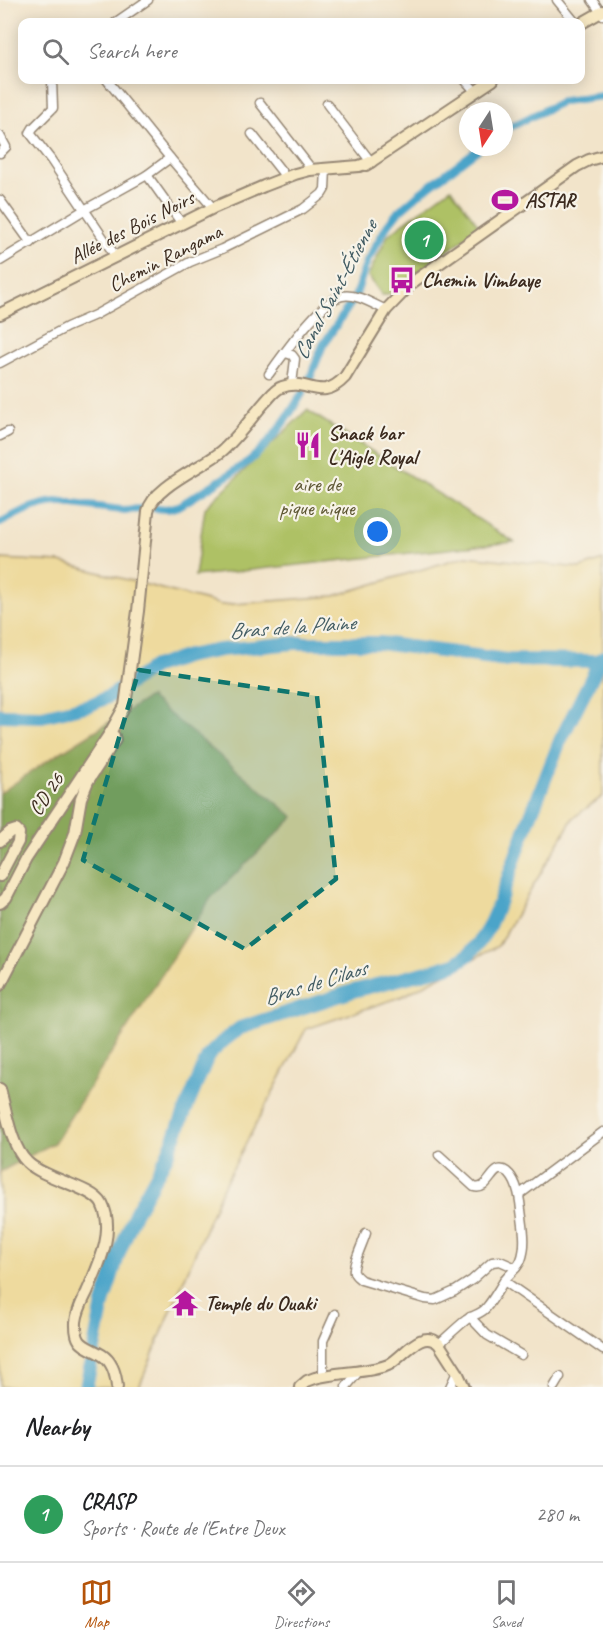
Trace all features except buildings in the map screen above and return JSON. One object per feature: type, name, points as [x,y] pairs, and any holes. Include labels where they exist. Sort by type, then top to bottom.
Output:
[{"type":"main road","points":[[585,23],[603,14]]},
{"type":"main road","name":"Allée des Bois Noirs","points":[[284,178],[358,169],[486,84]]},
{"type":"main road","points":[[295,384],[314,390],[337,385],[345,377],[386,310],[413,282],[577,166],[603,156]]},
{"type":"main road","name":"Allée des Bois Noirs","points":[[0,314],[213,208],[284,178],[310,170],[326,172]]},
{"type":"main road","name":"CD 26","points":[[0,903],[6,898],[26,858],[110,733],[125,706],[150,504],[158,494],[222,451],[278,388],[295,384]]},
{"type":"main road","points":[[0,985],[64,862],[75,833],[81,798],[88,781],[115,740],[110,733]]},
{"type":"main road","name":"CD 26","points":[[0,841],[10,832],[16,830],[19,833],[18,842],[0,876]]},
{"type":"main road","points":[[0,1089],[15,1143],[26,1161],[40,1172],[91,1193],[101,1201],[107,1224],[106,1238],[100,1261],[78,1309],[76,1325],[79,1340],[106,1358],[112,1366],[117,1379],[117,1387]]},
{"type":"main road","points":[[300,1387],[307,1381],[323,1376],[389,1364],[420,1340],[428,1339],[439,1344],[464,1387]]},
{"type":"street","points":[[122,18],[148,0]]},
{"type":"street","points":[[557,0],[572,18]]},
{"type":"street","points":[[592,0],[603,14]]},
{"type":"street","points":[[52,84],[53,108],[30,134],[51,160],[116,257]]},
{"type":"street","points":[[110,84],[213,208]]},
{"type":"street","points":[[469,84],[475,91]]},
{"type":"street","points":[[260,103],[310,170]]},
{"type":"street","points":[[327,104],[371,162]]},
{"type":"street","points":[[252,135],[282,172],[284,178]]},
{"type":"street","points":[[0,136],[3,150]]},
{"type":"street","points":[[0,261],[147,175],[170,158]]},
{"type":"street","name":"Chemin Rangama","points":[[0,363],[67,327],[96,315],[190,262],[297,213],[322,194],[325,189],[326,172]]},
{"type":"street","points":[[147,175],[182,224]]},
{"type":"street","points":[[0,200],[31,243]]},
{"type":"street","points":[[269,374],[312,319],[343,295],[364,300],[386,310]]},
{"type":"street","points":[[285,353],[292,355],[295,359],[295,384]]},
{"type":"street","points":[[520,1194],[603,1132]]},
{"type":"street","points":[[439,1155],[474,1187],[478,1188],[483,1187],[495,1173],[506,1171],[520,1194],[524,1238],[521,1261],[485,1309],[470,1317],[439,1344]]},
{"type":"street","points":[[366,1233],[353,1270],[355,1275],[361,1280],[425,1299],[435,1300],[450,1294],[472,1280],[492,1262],[500,1261],[516,1268]]},
{"type":"street","points":[[504,1281],[603,1350]]},
{"type":"street","points":[[323,1376],[323,1341],[335,1314]]},
{"type":"street","points":[[470,1317],[487,1335],[521,1355]]},
{"type":"street","points":[[346,1387],[359,1371]]},
{"type":"street","points":[[450,1387],[457,1372]]},
{"type":"street","points":[[554,1387],[560,1377]]},
{"type":"highlighted area","points":[[139,670],[317,696],[336,879],[245,949],[83,860]]},
{"type":"green space","points":[[451,188],[480,227],[387,295],[382,295],[368,276],[388,235]]},
{"type":"green space","name":"aire de pique nique","points":[[307,410],[514,542],[195,576],[205,508]]},
{"type":"green space","points":[[149,697],[294,817],[211,898],[54,1143],[0,1172],[0,793]]},
{"type":"sand","points":[[466,556],[580,568],[603,560],[603,796],[573,818],[498,946],[403,996],[306,1029],[222,1189],[139,1387],[0,1387],[0,1172],[54,1143],[211,898],[294,817],[149,697],[0,793],[0,559],[60,562],[222,605],[334,596]]},
{"type":"waterway","name":"Canal Saint-Étienne","points":[[513,126],[563,101],[603,96]]},
{"type":"waterway","name":"Canal Saint-Étienne","points":[[308,383],[323,345],[355,297],[367,261],[387,226],[398,212],[419,194],[469,156]]},
{"type":"waterway","name":"Canal Saint-Étienne","points":[[155,508],[167,509],[179,506],[245,464],[277,431],[303,392]]},
{"type":"waterway","name":"Canal Saint-Étienne","points":[[0,523],[20,512],[56,502],[122,510],[143,509]]},
{"type":"waterway","name":"Bras de la Plaine","points":[[0,715],[42,716],[90,705],[112,695],[154,667],[188,656],[220,650],[294,643],[380,643],[507,660],[600,661]]},
{"type":"waterway","name":"Bras de Cilaos","points":[[86,1387],[103,1304],[119,1253],[135,1213],[166,1158],[208,1056],[240,1028],[353,991],[455,964],[468,955],[488,928],[560,741],[603,657]]},
{"type":"place","name":"ASTAR","points":[[505,200]]},
{"type":"place","name":"CRASP","points":[[424,240]]},
{"type":"place","name":"Chemin Vimbaye","points":[[402,280]]},
{"type":"place","name":"Snack bar L'Aigle Royal","points":[[308,445]]},
{"type":"place","name":"Temple du Ouaki","points":[[185,1303]]}]
